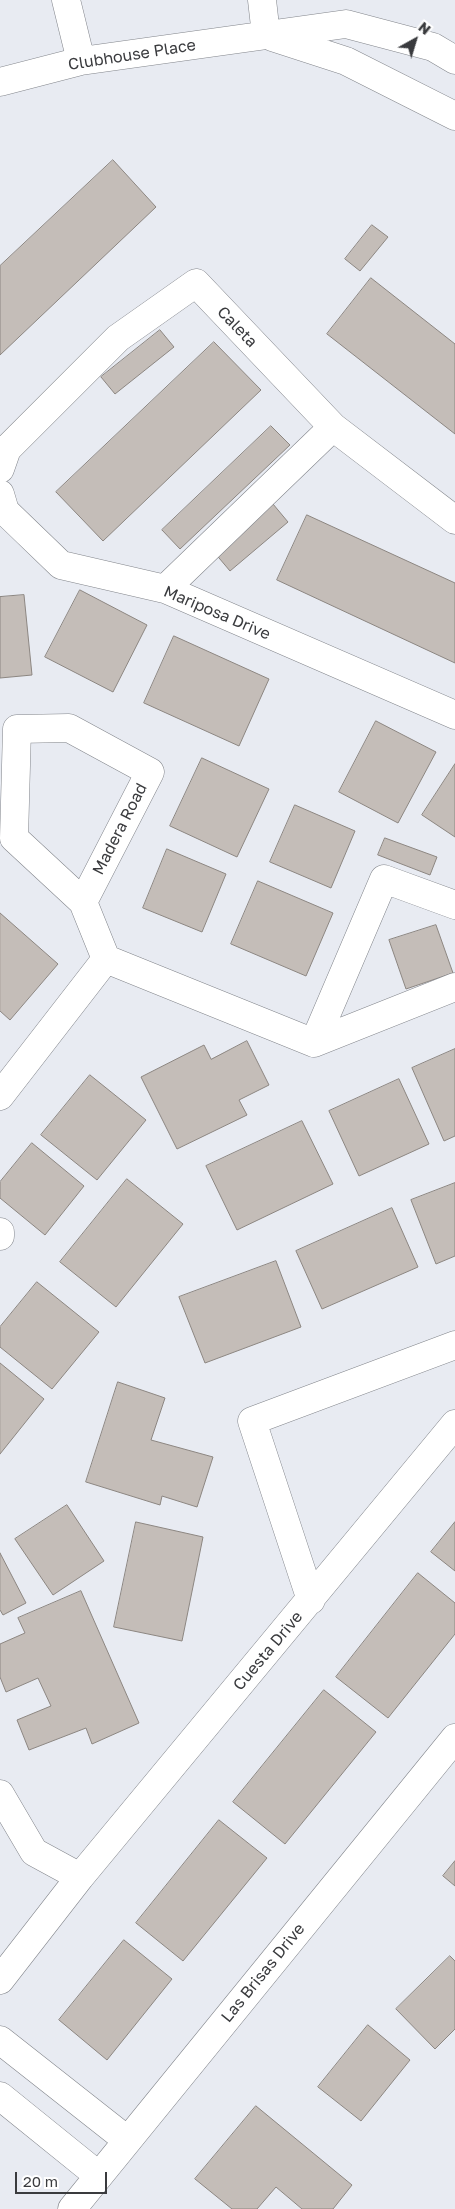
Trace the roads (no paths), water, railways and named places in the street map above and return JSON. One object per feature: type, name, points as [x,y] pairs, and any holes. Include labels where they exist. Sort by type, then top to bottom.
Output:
[{"type":"street","points":[[66,0],[81,61]]},
{"type":"street","points":[[262,0],[266,35]]},
{"type":"street","name":"Clubhouse Place","points":[[0,82],[81,61],[346,24],[433,47],[455,60]]},
{"type":"street","name":"Clubhouse Place","points":[[266,35],[346,61],[455,116]]},
{"type":"street","name":"Caleta","points":[[0,469],[7,449],[118,338],[196,283],[333,427],[455,520]]},
{"type":"street","points":[[165,589],[333,427]]},
{"type":"street","name":"Mariposa Drive","points":[[0,494],[6,511],[61,565],[165,589],[455,715]]},
{"type":"street","name":"Madera Road","points":[[83,902],[150,772],[68,728],[17,729],[14,838],[83,902],[106,959]]},
{"type":"street","points":[[314,1043],[384,879],[455,905]]},
{"type":"street","points":[[0,1096],[9,1068],[106,959],[314,1043],[455,987]]},
{"type":"street","points":[[311,1600],[252,1422],[455,1345]]},
{"type":"street","name":"Cuesta Drive","points":[[0,1980],[80,1877],[455,1424]]},
{"type":"street","name":"Las Brisas Drive","points":[[72,2209],[455,1738]]},
{"type":"street","points":[[0,1794],[34,1852],[80,1877]]},
{"type":"street","points":[[0,2040],[127,2140]]},
{"type":"street","points":[[0,2096],[99,2176]]}]
